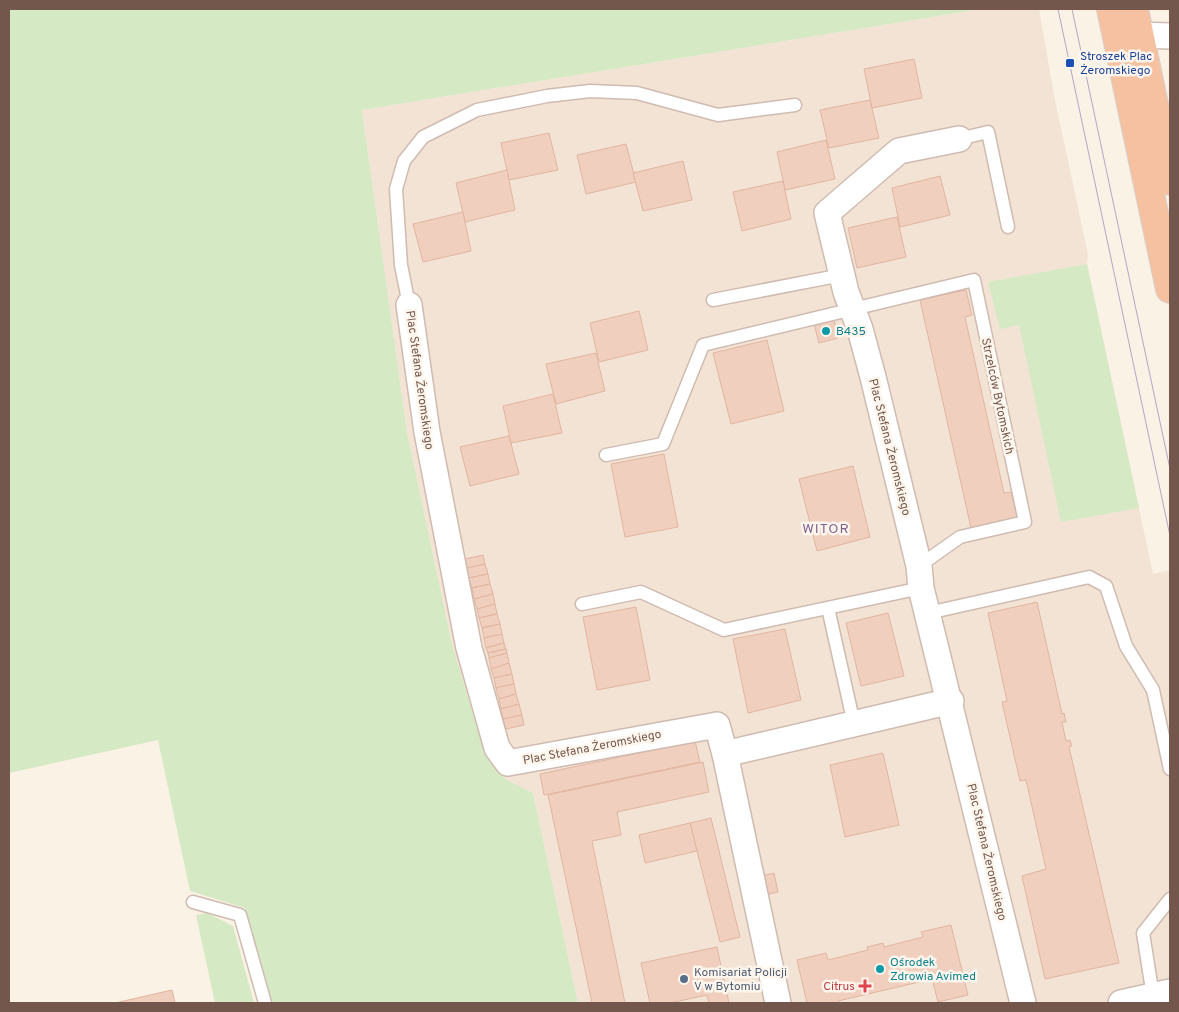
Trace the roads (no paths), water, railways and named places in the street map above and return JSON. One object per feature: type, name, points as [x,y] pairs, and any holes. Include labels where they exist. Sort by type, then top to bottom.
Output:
[{"type":"highway","points":[[1111,9],[1170,289]]},
{"type":"highway","points":[[1134,9],[1170,180]]},
{"type":"street","points":[[1139,35],[1170,36]]},
{"type":"street","name":"Plac Stefana Żeromskiego","points":[[959,139],[899,151],[827,213],[851,309],[862,337],[1023,1003]]},
{"type":"street","name":"Plac Stefana Żeromskiego","points":[[409,305],[427,432],[467,639],[497,748],[508,763],[717,725],[725,754],[778,1003]]},
{"type":"street","points":[[725,754],[951,701]]},
{"type":"street","points":[[1121,1003],[1166,993]]},
{"type":"lane","name":"Plac Stefana Żeromskiego","points":[[409,305],[402,265],[396,188],[404,161],[423,137],[477,110],[547,96],[590,91],[637,93],[718,115],[795,105]]},
{"type":"lane","points":[[959,139],[988,132],[1008,227]]},
{"type":"lane","points":[[713,300],[842,274]]},
{"type":"lane","name":"Strzelców Bytomskich","points":[[851,309],[974,280],[1025,522],[960,537],[920,577]]},
{"type":"lane","points":[[606,455],[663,444],[703,344],[851,309]]},
{"type":"lane","points":[[582,604],[641,592],[724,630],[828,608],[920,577]]},
{"type":"lane","points":[[928,613],[1090,577],[1106,586],[1126,646],[1153,690],[1170,769]]},
{"type":"lane","points":[[828,608],[854,724]]},
{"type":"lane","points":[[1166,993],[1143,933],[1170,899]]},
{"type":"lane","points":[[193,902],[240,915],[265,1003]]},
{"type":"tram line","points":[[1058,9],[1170,536]]},
{"type":"tram line","points":[[1072,9],[1170,469]]},
{"type":"place","name":"Stroszek Plac Żeromskiego","points":[[1070,63]]},
{"type":"place","name":"B435","points":[[826,331]]},
{"type":"place","name":"Ośrodek Zdrowia Avimed","points":[[880,969]]},
{"type":"place","name":"Komisariat Policji V w Bytomiu","points":[[684,979]]},
{"type":"place","name":"Citrus","points":[[865,986]]},
{"type":"district","name":"WITOR","points":[[826,528]]}]
